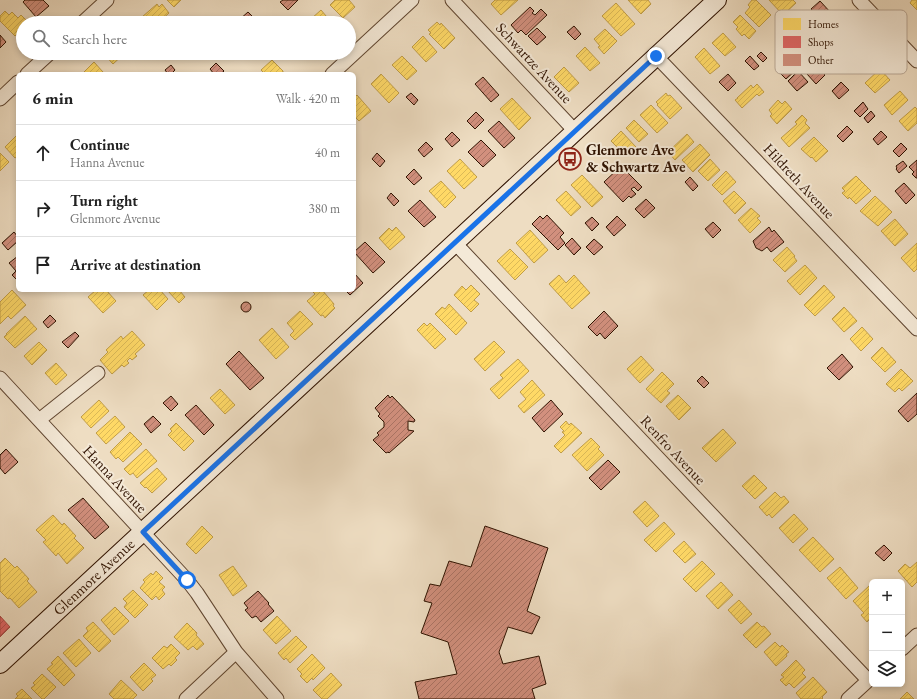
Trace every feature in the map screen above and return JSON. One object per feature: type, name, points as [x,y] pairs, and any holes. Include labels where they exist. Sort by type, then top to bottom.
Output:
[{"type":"street","points":[[90,16],[107,0]]},
{"type":"street","points":[[356,52],[412,0]]},
{"type":"street","name":"Schwartze Avenue","points":[[452,0],[575,131]]},
{"type":"street","name":"Glenmore Avenue","points":[[0,664],[716,0]]},
{"type":"street","points":[[860,0],[869,10]]},
{"type":"street","points":[[907,50],[917,61]]},
{"type":"street","name":"Hildreth Avenue","points":[[656,56],[917,329]]},
{"type":"street","points":[[29,72],[42,60]]},
{"type":"street","points":[[334,72],[347,60]]},
{"type":"street","points":[[0,99],[16,84]]},
{"type":"street","name":"Renfro Avenue","points":[[455,242],[869,677]]},
{"type":"street","points":[[39,420],[98,373]]},
{"type":"street","name":"Hanna Avenue","points":[[0,378],[187,580],[236,652],[277,699]]},
{"type":"street","points":[[905,646],[917,635]]},
{"type":"street","points":[[186,699],[236,652]]},
{"type":"street","points":[[848,699],[869,679]]},
{"type":"building: Homes","points":[[167,0],[181,0],[174,7]]},
{"type":"building: Homes","points":[[335,0],[349,0],[355,7],[345,16],[341,16],[330,5]]},
{"type":"building: Homes","points":[[495,0],[518,0],[501,15],[491,4]]},
{"type":"building: Homes","points":[[628,0],[648,0],[651,4],[641,14]]},
{"type":"building: Homes","points":[[752,0],[756,0],[771,15],[759,27],[745,13],[750,7],[748,5]]},
{"type":"building: Homes","points":[[769,0],[793,0],[796,3],[788,10],[778,10]]},
{"type":"building: Homes","points":[[912,0],[917,0],[917,10],[910,3]]},
{"type":"building: Homes","points":[[616,3],[635,24],[621,36],[602,16]]},
{"type":"building: Homes","points":[[157,4],[159,7],[162,4],[169,13],[166,16],[143,16]]},
{"type":"building: Homes","points":[[321,10],[326,16],[314,16]]},
{"type":"building: Homes","points":[[5,11],[9,15],[12,12],[16,16],[15,36],[0,21],[0,16]]},
{"type":"building: Homes","points":[[740,15],[756,31],[749,39],[744,34],[742,36],[736,29],[738,27],[733,22]]},
{"type":"building: Homes","points":[[437,22],[440,25],[441,23],[455,38],[444,49],[429,34],[431,33],[428,30]]},
{"type":"building: Homes","points":[[605,29],[617,41],[604,54],[594,39]]},
{"type":"building: Homes","points":[[723,33],[736,47],[725,56],[712,43]]},
{"type":"building: Homes","points":[[423,36],[437,52],[426,62],[412,47]]},
{"type":"building: Homes","points":[[585,47],[600,63],[590,71],[576,56]]},
{"type":"building: Homes","points":[[704,48],[720,66],[710,74],[695,57]]},
{"type":"building: Homes","points":[[402,56],[417,71],[407,80],[392,65]]},
{"type":"building: Homes","points":[[109,60],[117,60],[113,64]]},
{"type":"building: Homes","points":[[272,60],[283,72],[263,72],[261,70]]},
{"type":"building: Homes","points":[[94,62],[103,72],[84,72]]},
{"type":"building: Homes","points":[[564,67],[579,83],[569,92],[554,77]]},
{"type":"building: Homes","points":[[381,74],[399,93],[389,103],[371,84]]},
{"type":"building: Homes","points":[[875,74],[885,74],[890,80],[875,93],[865,83]]},
{"type":"building: Homes","points":[[757,84],[764,92],[759,96],[757,94],[742,108],[735,100],[751,85],[753,88]]},
{"type":"building: Homes","points":[[900,91],[908,100],[892,115],[884,105]]},
{"type":"building: Homes","points":[[666,93],[668,96],[670,95],[682,108],[670,119],[656,102]]},
{"type":"building: Homes","points":[[357,95],[371,111],[359,121],[356,118]]},
{"type":"building: Homes","points":[[512,98],[531,118],[519,130],[500,109]]},
{"type":"building: Homes","points":[[778,100],[782,104],[785,101],[792,109],[777,124],[770,116],[772,114],[769,110]]},
{"type":"building: Homes","points":[[651,105],[668,123],[657,133],[640,115]]},
{"type":"building: Homes","points":[[915,107],[917,109],[917,123],[908,131],[899,121]]},
{"type":"building: Homes","points":[[802,115],[807,120],[805,123],[810,128],[789,147],[781,138],[797,124],[795,122]]},
{"type":"building: Homes","points":[[634,120],[648,134],[639,142],[626,128]]},
{"type":"building: Homes","points":[[621,131],[636,147],[626,156],[611,141]]},
{"type":"building: Homes","points":[[687,134],[694,142],[675,160],[668,152]]},
{"type":"building: Homes","points":[[16,136],[16,157],[5,147]]},
{"type":"building: Homes","points":[[814,137],[828,151],[816,162],[801,149]]},
{"type":"building: Homes","points":[[700,144],[710,155],[693,172],[682,160]]},
{"type":"building: Homes","points":[[0,153],[9,162],[0,171]]},
{"type":"building: Homes","points":[[460,159],[477,177],[464,189],[447,171]]},
{"type":"building: Homes","points":[[710,159],[720,170],[708,181],[698,171]]},
{"type":"building: Homes","points":[[726,171],[736,182],[722,195],[712,185]]},
{"type":"building: Homes","points":[[582,175],[603,197],[592,207],[571,185]]},
{"type":"building: Homes","points":[[856,176],[871,191],[856,204],[842,193],[845,191],[842,188]]},
{"type":"building: Homes","points":[[441,181],[456,197],[445,208],[429,191]]},
{"type":"building: Homes","points":[[566,191],[581,207],[571,216],[556,200]]},
{"type":"building: Homes","points":[[734,191],[746,203],[735,214],[723,201]]},
{"type":"building: Homes","points":[[875,196],[892,212],[878,226],[860,211]]},
{"type":"building: Homes","points":[[751,208],[760,216],[757,218],[761,222],[750,233],[738,220]]},
{"type":"building: Homes","points":[[895,219],[908,234],[895,246],[881,231]]},
{"type":"building: Homes","points":[[396,227],[405,237],[390,250],[379,238],[389,228],[392,231]]},
{"type":"building: Homes","points":[[530,230],[548,250],[534,263],[516,243]]},
{"type":"building: Homes","points":[[917,243],[917,269],[914,272],[901,258]]},
{"type":"building: Homes","points":[[787,247],[795,256],[794,257],[797,261],[785,272],[773,260]]},
{"type":"building: Homes","points":[[510,249],[528,267],[515,280],[497,261]]},
{"type":"building: Homes","points":[[805,265],[817,278],[800,295],[787,281]]},
{"type":"building: Homes","points":[[559,275],[566,283],[574,275],[590,293],[572,309],[549,284]]},
{"type":"building: Homes","points":[[471,285],[480,294],[474,300],[479,304],[471,312],[454,295],[462,286],[466,290]]},
{"type":"building: Homes","points":[[824,285],[835,297],[815,316],[804,305]]},
{"type":"building: Homes","points":[[12,290],[26,305],[11,319],[8,316],[0,324],[0,302]]},
{"type":"building: Homes","points":[[94,292],[108,292],[116,301],[103,313],[88,297]]},
{"type":"building: Homes","points":[[147,292],[162,292],[168,299],[157,310],[143,295]]},
{"type":"building: Homes","points":[[169,292],[181,292],[185,297],[179,303]]},
{"type":"building: Homes","points":[[313,292],[324,292],[334,304],[333,306],[335,308],[325,318],[323,315],[321,316],[307,301],[315,294]]},
{"type":"building: Homes","points":[[449,304],[467,323],[456,335],[435,314],[442,307],[445,309]]},
{"type":"building: Homes","points":[[844,307],[857,321],[844,332],[832,319]]},
{"type":"building: Homes","points":[[300,311],[313,324],[295,340],[290,335],[294,331],[287,323]]},
{"type":"building: Homes","points":[[25,316],[37,329],[15,348],[4,337]]},
{"type":"building: Homes","points":[[424,323],[427,326],[430,323],[446,339],[435,349],[417,330]]},
{"type":"building: Homes","points":[[862,327],[873,339],[861,351],[850,339]]},
{"type":"building: Homes","points":[[272,328],[289,347],[276,359],[259,340]]},
{"type":"building: Homes","points":[[132,331],[145,345],[135,354],[137,356],[132,360],[130,358],[127,361],[129,363],[124,367],[122,365],[112,374],[100,360],[108,352],[106,350],[121,336],[123,339]]},
{"type":"building: Homes","points":[[494,341],[505,352],[485,371],[474,359]]},
{"type":"building: Homes","points":[[39,342],[47,350],[32,365],[24,356]]},
{"type":"building: Homes","points":[[882,347],[896,362],[885,372],[871,358]]},
{"type":"building: Homes","points":[[641,356],[654,370],[640,383],[627,369]]},
{"type":"building: Homes","points":[[518,359],[529,371],[499,399],[490,389],[503,378],[500,375]]},
{"type":"building: Homes","points":[[56,363],[67,375],[56,385],[45,373]]},
{"type":"building: Homes","points":[[901,369],[913,381],[902,391],[899,388],[895,392],[886,384]]},
{"type":"building: Homes","points":[[662,372],[674,384],[667,391],[670,393],[661,403],[646,389]]},
{"type":"building: Homes","points":[[532,380],[545,395],[524,413],[518,406],[526,399],[520,392]]},
{"type":"building: Homes","points":[[220,389],[235,405],[225,414],[210,398]]},
{"type":"building: Homes","points":[[678,395],[691,408],[679,420],[666,406]]},
{"type":"building: Homes","points":[[99,400],[109,411],[91,428],[81,417]]},
{"type":"building: Homes","points":[[115,416],[125,427],[106,444],[96,433]]},
{"type":"building: Homes","points":[[566,421],[569,425],[571,423],[582,433],[561,453],[554,446],[565,435],[562,432],[564,431],[560,427]]},
{"type":"building: Homes","points":[[176,423],[194,441],[184,451],[168,435],[172,431],[170,429]]},
{"type":"building: Homes","points":[[723,429],[736,443],[716,462],[702,448]]},
{"type":"building: Homes","points":[[130,432],[142,444],[123,462],[118,457],[116,459],[110,452]]},
{"type":"building: Homes","points":[[591,438],[600,447],[598,449],[604,455],[587,471],[572,455]]},
{"type":"building: Homes","points":[[146,449],[157,461],[137,478],[133,473],[130,475],[124,469]]},
{"type":"building: Homes","points":[[157,468],[167,479],[152,493],[140,483]]},
{"type":"building: Homes","points":[[754,475],[767,488],[755,499],[742,486]]},
{"type":"building: Homes","points":[[775,492],[781,498],[784,496],[789,502],[772,518],[769,514],[767,516],[759,507]]},
{"type":"building: Homes","points":[[645,501],[659,516],[647,527],[633,512]]},
{"type":"building: Homes","points":[[794,514],[808,529],[793,543],[779,528]]},
{"type":"building: Homes","points":[[53,515],[62,525],[64,523],[76,536],[74,538],[84,548],[67,564],[58,553],[56,556],[43,542],[46,540],[36,530]]},
{"type":"building: Homes","points":[[664,522],[675,534],[656,552],[644,540]]},
{"type":"building: Homes","points":[[202,526],[213,537],[196,554],[186,544]]},
{"type":"building: Homes","points":[[813,537],[834,559],[820,572],[799,550]]},
{"type":"building: Homes","points":[[684,541],[696,554],[685,563],[673,551]]},
{"type":"building: Homes","points":[[5,558],[15,568],[17,566],[29,579],[27,581],[37,592],[19,608],[10,598],[8,599],[0,591],[0,563]]},
{"type":"building: Homes","points":[[702,561],[715,574],[696,592],[683,579]]},
{"type":"building: Homes","points":[[917,562],[917,582],[912,587],[898,571],[905,564],[910,568]]},
{"type":"building: Homes","points":[[233,566],[247,586],[233,596],[219,575]]},
{"type":"building: Homes","points":[[840,567],[858,588],[846,599],[827,578]]},
{"type":"building: Homes","points":[[156,571],[163,578],[159,582],[165,587],[162,590],[165,594],[159,600],[156,596],[152,600],[140,588],[145,582],[143,580],[151,573],[153,575]]},
{"type":"building: Homes","points":[[721,582],[733,595],[718,609],[706,596]]},
{"type":"building: Homes","points":[[869,586],[869,620],[867,622],[861,615],[864,613],[853,601]]},
{"type":"building: Homes","points":[[133,590],[148,605],[135,618],[124,607],[127,603],[123,599]]},
{"type":"building: Homes","points":[[739,600],[752,614],[741,624],[728,610]]},
{"type":"building: Homes","points":[[115,607],[129,621],[114,635],[101,620]]},
{"type":"building: Homes","points":[[277,616],[291,631],[276,644],[263,630]]},
{"type":"building: Homes","points":[[93,622],[111,641],[99,652],[83,636],[88,631],[86,628]]},
{"type":"building: Homes","points":[[757,622],[762,627],[764,626],[771,634],[756,648],[743,635]]},
{"type":"building: Homes","points":[[187,623],[197,633],[196,635],[204,644],[197,650],[193,646],[188,650],[174,637]]},
{"type":"building: Homes","points":[[296,636],[307,647],[290,663],[286,658],[284,660],[278,653]]},
{"type":"building: Homes","points":[[79,639],[91,653],[76,667],[63,653]]},
{"type":"building: Homes","points":[[775,642],[780,647],[782,645],[789,652],[786,654],[787,656],[776,666],[764,652]]},
{"type":"building: Homes","points":[[171,644],[180,653],[175,658],[177,660],[171,666],[169,664],[163,669],[152,658],[164,646],[167,648]]},
{"type":"building: Homes","points":[[312,654],[325,668],[313,680],[312,678],[307,683],[300,676],[302,674],[297,669]]},
{"type":"building: Homes","points":[[58,656],[75,675],[64,686],[47,669],[53,664],[51,663]]},
{"type":"building: Homes","points":[[796,660],[805,670],[802,673],[806,677],[794,688],[789,683],[786,686],[780,680],[784,677],[781,675]]},
{"type":"building: Homes","points":[[144,663],[156,675],[151,679],[153,681],[143,691],[130,677]]},
{"type":"building: Homes","points":[[331,673],[342,685],[327,699],[322,699],[313,690]]},
{"type":"building: Homes","points":[[42,674],[56,687],[44,699],[42,699],[31,688],[35,685],[33,683]]},
{"type":"building: Homes","points":[[813,677],[827,692],[822,699],[801,699],[796,693]]},
{"type":"building: Homes","points":[[121,680],[137,695],[133,699],[114,699],[109,694]]},
{"type":"building: Homes","points":[[22,689],[32,699],[15,699],[18,696],[16,694]]},
{"type":"building: Homes","points":[[907,692],[914,699],[900,699]]},
{"type":"building: Shops","points":[[0,616],[10,627],[0,637]]},
{"type":"building: Other","points":[[25,0],[43,0],[49,6],[35,16],[23,2]]},
{"type":"building: Other","points":[[283,0],[298,0],[288,10],[280,2]]},
{"type":"building: Other","points":[[820,1],[828,10],[812,10],[811,9]]},
{"type":"building: Other","points":[[530,7],[534,11],[532,13],[535,15],[541,9],[547,15],[526,35],[521,30],[518,33],[511,25]]},
{"type":"building: Other","points":[[248,12],[252,16],[244,16]]},
{"type":"building: Other","points":[[574,26],[581,34],[575,40],[567,32]]},
{"type":"building: Other","points":[[537,28],[546,37],[537,45],[528,36]]},
{"type":"building: Other","points":[[0,35],[6,42],[0,48]]},
{"type":"building: Other","points":[[761,52],[767,58],[763,62],[757,56]]},
{"type":"building: Other","points":[[750,56],[759,66],[754,70],[745,61]]},
{"type":"building: Other","points":[[216,63],[224,71],[212,72],[210,69]]},
{"type":"building: Other","points":[[171,65],[175,70],[173,72],[166,72],[165,70]]},
{"type":"building: Other","points":[[728,74],[736,83],[728,91],[719,82]]},
{"type":"building: Other","points":[[781,74],[792,74],[786,79]]},
{"type":"building: Other","points":[[795,74],[801,74],[808,82],[797,91],[788,81]]},
{"type":"building: Other","points":[[807,74],[824,74],[825,75],[816,84]]},
{"type":"building: Other","points":[[483,77],[499,95],[491,102],[475,84]]},
{"type":"building: Other","points":[[841,82],[849,90],[839,99],[832,91]]},
{"type":"building: Other","points":[[411,93],[418,100],[414,105],[406,97]]},
{"type":"building: Other","points":[[863,102],[868,109],[860,117],[854,111]]},
{"type":"building: Other","points":[[871,111],[875,116],[868,123],[864,118]]},
{"type":"building: Other","points":[[476,112],[484,120],[475,129],[467,121]]},
{"type":"building: Other","points":[[499,121],[515,138],[504,148],[488,131]]},
{"type":"building: Other","points":[[847,126],[853,132],[843,142],[837,136]]},
{"type":"building: Other","points":[[881,131],[887,137],[878,145],[873,139]]},
{"type":"building: Other","points":[[452,132],[460,140],[452,147],[445,139]]},
{"type":"building: Other","points":[[481,140],[496,155],[483,167],[468,152]]},
{"type":"building: Other","points":[[426,142],[433,149],[424,157],[418,150]]},
{"type":"building: Other","points":[[901,143],[907,149],[899,157],[893,151]]},
{"type":"building: Other","points":[[377,153],[385,161],[380,167],[372,159]]},
{"type":"building: Other","points":[[917,160],[916,178],[912,174],[914,172],[909,167]]},
{"type":"building: Other","points":[[903,161],[907,166],[899,173],[896,166]]},
{"type":"building: Other","points":[[621,166],[642,187],[638,191],[634,187],[631,189],[636,194],[631,198],[629,196],[623,202],[604,182]]},
{"type":"building: Other","points":[[414,169],[422,178],[414,185],[406,177]]},
{"type":"building: Other","points":[[690,177],[698,186],[693,191],[685,182]]},
{"type":"building: Other","points":[[904,183],[915,195],[906,204],[895,191]]},
{"type":"building: Other","points":[[391,193],[399,201],[394,206],[387,198]]},
{"type":"building: Other","points":[[646,199],[655,208],[644,218],[635,209]]},
{"type":"building: Other","points":[[420,200],[436,217],[424,227],[408,211]]},
{"type":"building: Other","points":[[547,215],[564,233],[560,237],[565,243],[558,250],[532,224],[540,216],[543,219]]},
{"type":"building: Other","points":[[617,216],[626,225],[614,236],[606,227]]},
{"type":"building: Other","points":[[592,217],[599,224],[592,231],[585,223]]},
{"type":"building: Other","points":[[713,222],[721,230],[713,238],[705,229]]},
{"type":"building: Other","points":[[769,227],[772,232],[774,230],[784,242],[771,252],[767,247],[762,251],[756,248],[753,241]]},
{"type":"building: Other","points":[[14,232],[16,234],[16,243],[8,250],[2,243]]},
{"type":"building: Other","points":[[572,238],[581,248],[574,255],[565,245]]},
{"type":"building: Other","points":[[594,239],[603,247],[594,255],[586,247]]},
{"type":"building: Other","points":[[365,242],[385,262],[373,273],[356,254],[356,250]]},
{"type":"building: Other","points":[[16,258],[16,271],[9,263]]},
{"type":"building: Other","points":[[16,271],[16,279],[12,275]]},
{"type":"building: Other","points":[[356,275],[363,283],[356,289]]},
{"type":"building: Other","points":[[246,302],[251,307],[246,312],[241,307]]},
{"type":"building: Other","points":[[604,311],[618,326],[605,339],[600,333],[597,336],[588,327]]},
{"type":"building: Other","points":[[50,315],[56,321],[48,328],[43,322]]},
{"type":"building: Other","points":[[75,332],[79,336],[68,348],[62,342]]},
{"type":"building: Other","points":[[239,351],[264,378],[250,390],[226,364]]},
{"type":"building: Other","points":[[842,354],[853,367],[839,380],[827,368]]},
{"type":"building: Other","points":[[702,376],[709,383],[704,388],[697,381]]},
{"type":"building: Other","points":[[917,393],[917,414],[908,422],[898,411]]},
{"type":"building: Other","points":[[388,395],[390,398],[392,396],[415,420],[414,422],[408,421],[408,430],[414,431],[389,453],[386,453],[373,440],[379,435],[377,433],[384,427],[384,422],[378,416],[380,414],[375,408]]},
{"type":"building: Other","points":[[171,396],[178,404],[171,411],[163,403]]},
{"type":"building: Other","points":[[551,400],[563,414],[544,432],[532,418]]},
{"type":"building: Other","points":[[196,405],[214,425],[204,435],[185,415]]},
{"type":"building: Other","points":[[153,416],[161,424],[151,433],[144,424]]},
{"type":"building: Other","points":[[6,449],[18,462],[5,474],[0,468],[0,455]]},
{"type":"building: Other","points":[[608,460],[620,472],[601,490],[589,478]]},
{"type":"building: Other","points":[[83,498],[109,527],[95,539],[68,510]]},
{"type":"building: Other","points":[[485,526],[548,548],[527,611],[540,617],[532,634],[508,627],[499,652],[503,664],[539,656],[546,684],[532,689],[535,699],[419,699],[415,682],[457,674],[448,642],[421,633],[432,603],[424,601],[430,584],[440,586],[449,561],[471,567]]},
{"type":"building: Other","points":[[884,545],[892,553],[884,561],[875,553]]},
{"type":"building: Other","points":[[258,591],[274,611],[261,622],[256,616],[252,618],[245,610],[248,608],[244,603]]},
{"type":"place","name":"Glenmore Ave & Schwartz Ave","points":[[570,159]]},
{"type":"route","points":[[187,580],[143,532],[656,56]]}]
